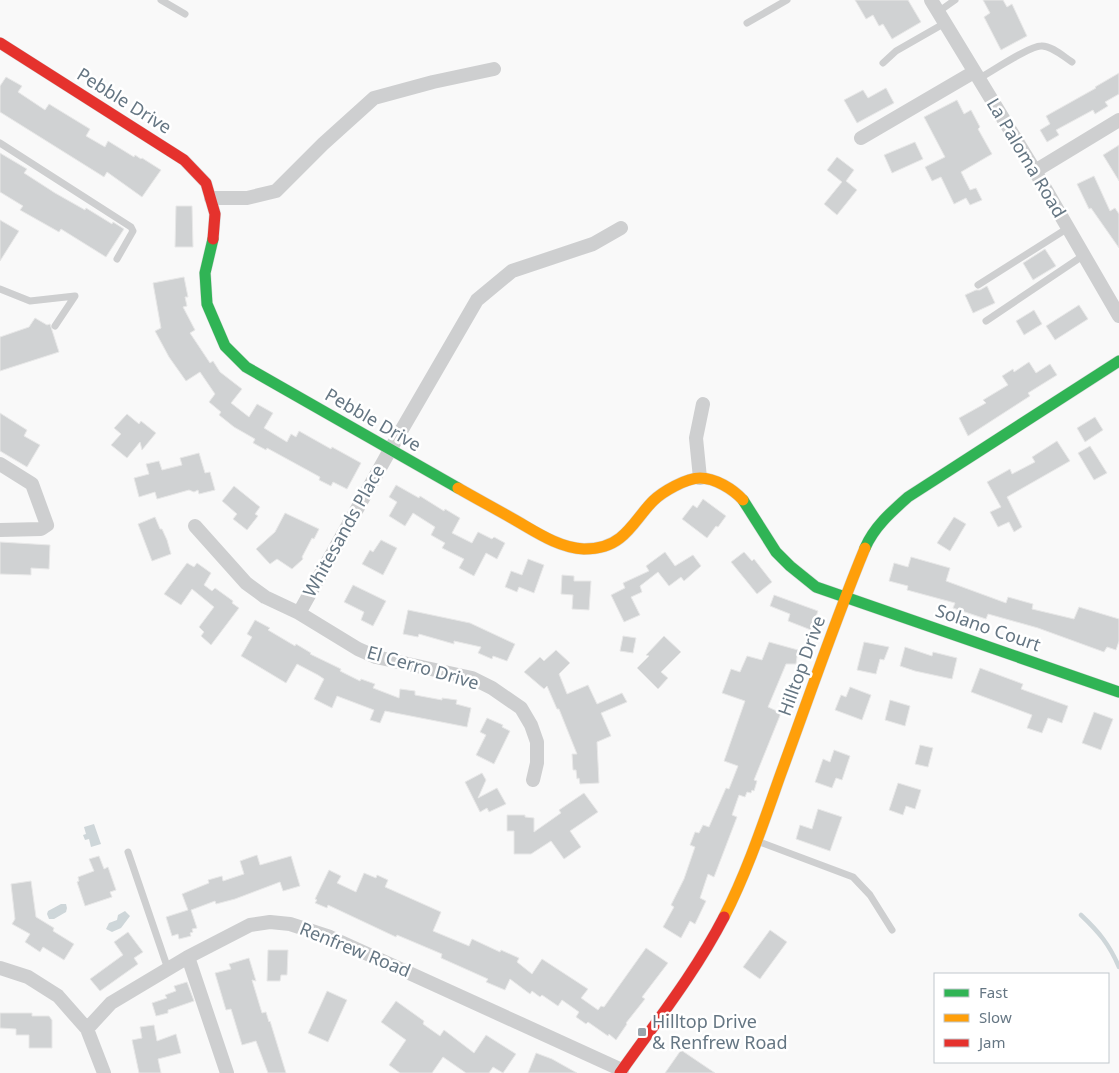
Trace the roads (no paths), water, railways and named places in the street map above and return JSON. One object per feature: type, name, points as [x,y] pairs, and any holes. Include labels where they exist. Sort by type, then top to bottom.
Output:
[{"type":"street","name":"La Paloma Road","points":[[938,12],[1035,171],[1119,316]]},
{"type":"street","name":"Pebble Drive","points":[[0,43],[184,160],[206,183],[215,214],[212,246],[205,274],[207,304],[211,318],[225,346],[246,367],[556,543],[584,550],[600,548],[614,543],[631,528],[658,497],[676,484],[700,478]]},
{"type":"street","points":[[211,198],[247,198],[276,191],[323,144],[374,98],[433,82],[494,69]]},
{"type":"street","points":[[861,138],[976,75]]},
{"type":"street","points":[[1035,171],[1119,120]]},
{"type":"street","name":"Whitesands Place","points":[[299,612],[477,300],[512,271],[593,244],[621,228]]},
{"type":"street","name":"Hilltop Drive","points":[[621,1072],[687,980],[713,938],[734,897],[845,597],[869,539],[887,516],[908,497],[1119,361]]},
{"type":"street","points":[[704,404],[696,438],[700,478],[727,486],[745,502],[776,552],[794,570],[816,587],[845,597]]},
{"type":"street","points":[[0,464],[32,484],[47,524],[40,529],[0,530]]},
{"type":"street","name":"El Cerro Drive","points":[[195,526],[246,582],[265,597],[299,612],[358,649],[370,655],[472,678],[492,688],[521,708],[531,725],[537,742],[537,763],[533,780]]},
{"type":"street","name":"Solano Court","points":[[845,597],[1119,692]]},
{"type":"street","name":"Renfrew Road","points":[[88,1029],[111,1003],[188,957],[250,925],[270,922],[290,924],[339,940],[621,1072]]},
{"type":"street","points":[[188,957],[227,1073]]},
{"type":"street","points":[[0,968],[28,977],[58,996],[88,1029],[104,1073]]},
{"type":"lane","points":[[161,0],[185,14]]},
{"type":"lane","points":[[747,24],[786,0]]},
{"type":"lane","points":[[883,63],[938,12],[954,0]]},
{"type":"lane","points":[[976,75],[1040,45],[1048,47],[1072,62]]},
{"type":"lane","points":[[0,143],[131,227],[133,231],[117,259]]},
{"type":"lane","points":[[978,285],[1068,228]]},
{"type":"lane","points":[[986,321],[1084,255]]},
{"type":"lane","points":[[0,289],[30,301],[75,296],[55,326]]},
{"type":"lane","points":[[756,841],[853,877],[870,895],[892,930]]},
{"type":"lane","points":[[128,852],[168,969]]},
{"type":"waterway","points":[[1081,915],[1103,939],[1119,967]]},
{"type":"place","name":"Hilltop Drive & Renfrew Road","points":[[642,1032]]}]
